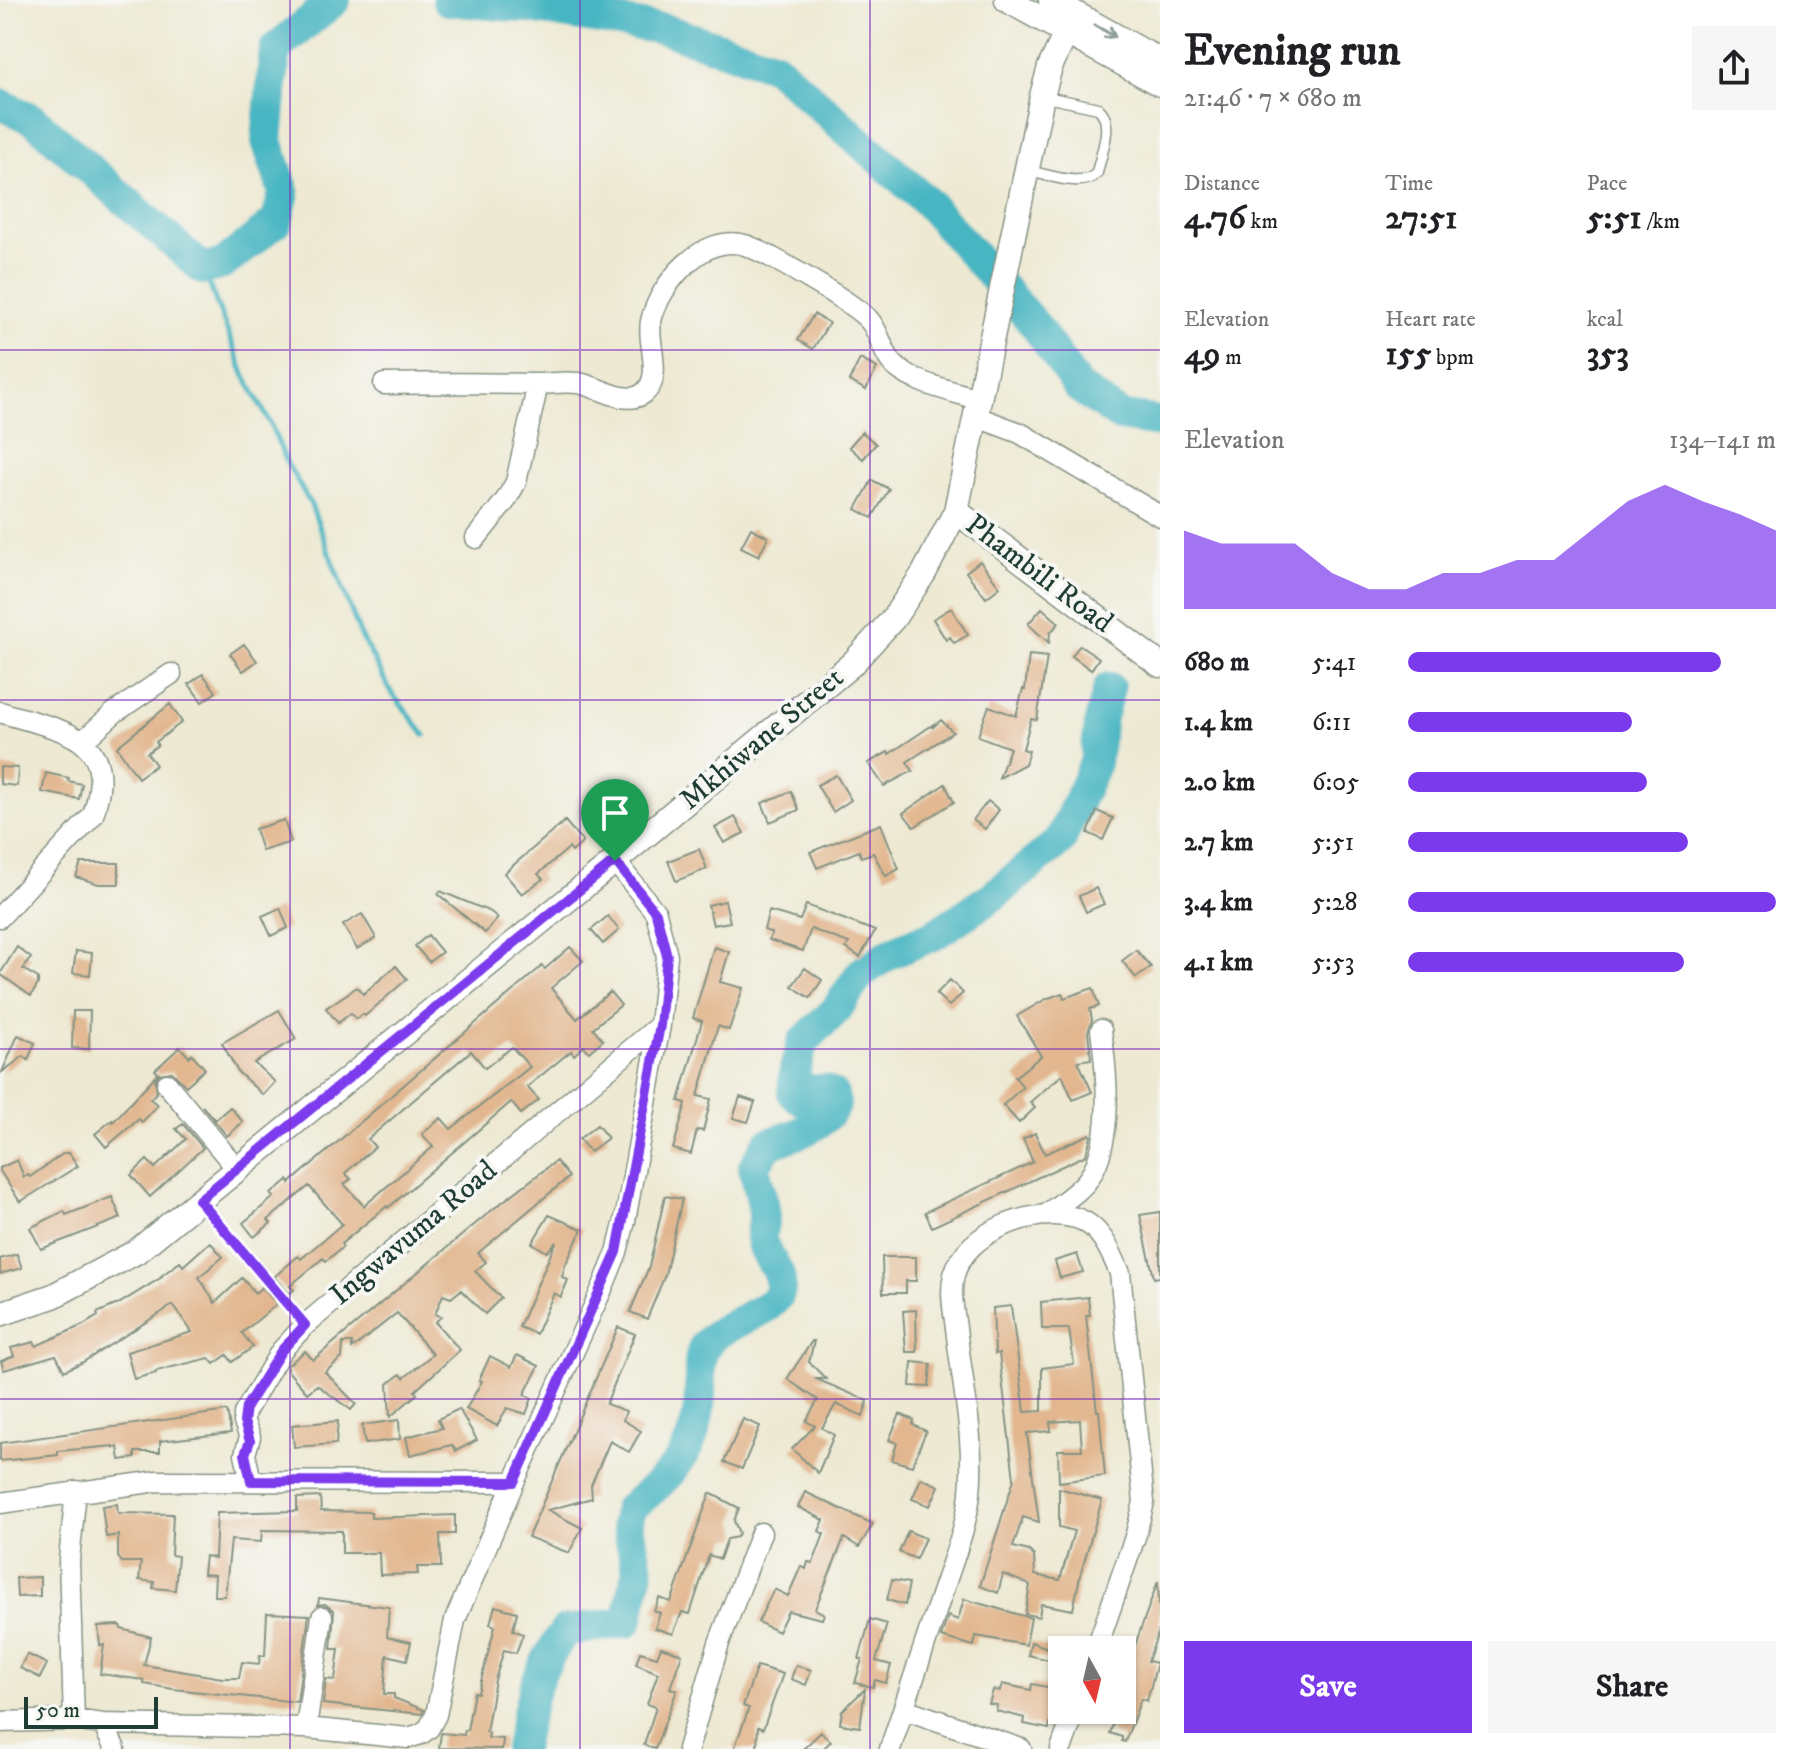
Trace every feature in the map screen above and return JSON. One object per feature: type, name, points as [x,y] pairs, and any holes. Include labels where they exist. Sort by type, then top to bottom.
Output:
[{"type":"street","points":[[1007,0],[1075,15],[1160,84]]},
{"type":"street","points":[[1051,0],[1160,61]]},
{"type":"street","name":"Mkhiwane Street","points":[[0,1314],[53,1296],[136,1252],[852,664],[893,619],[924,573],[956,511],[1042,96],[1050,67],[1075,15]]},
{"type":"street","points":[[384,384],[573,382],[626,398],[639,397],[650,387],[653,377],[649,335],[660,298],[679,272],[701,253],[726,242],[761,251],[853,307],[873,326],[897,368],[981,399],[1020,433],[1160,516]]},
{"type":"street","points":[[476,538],[516,482],[538,384]]},
{"type":"street","name":"Phambili Road","points":[[956,511],[1160,665]]},
{"type":"street","points":[[82,742],[114,713],[171,674]]},
{"type":"street","points":[[0,712],[62,732],[82,742],[95,755],[101,778],[100,796],[93,815],[0,917]]},
{"type":"street","points":[[0,1722],[74,1720],[103,1724],[306,1728],[424,1742],[436,1715],[455,1620],[617,1252],[660,1025],[667,956],[656,913],[615,861]]},
{"type":"street","name":"Ingwavuma Road","points":[[251,1481],[245,1454],[250,1441],[244,1422],[246,1407],[281,1351],[305,1325],[660,1025]]},
{"type":"street","points":[[1046,1215],[1087,1181],[1096,1164],[1103,1140],[1106,1103],[1106,1067],[1101,1030]]},
{"type":"street","points":[[167,1084],[237,1169]]},
{"type":"street","points":[[890,1749],[961,1536],[970,1495],[971,1455],[953,1303],[954,1276],[965,1252],[987,1235],[1013,1223],[1046,1215],[1078,1218],[1106,1240],[1120,1273],[1122,1288],[1144,1502],[1101,1636]]},
{"type":"street","points":[[0,1503],[158,1481],[514,1482]]},
{"type":"street","points":[[74,1720],[69,1560],[76,1491]]},
{"type":"street","points":[[688,1749],[719,1643],[761,1533]]},
{"type":"street","points":[[306,1728],[322,1617]]},
{"type":"street","points":[[904,1709],[1021,1749]]},
{"type":"street","points":[[103,1724],[115,1749]]},
{"type":"street","points":[[1061,1749],[1070,1724]]},
{"type":"lane","points":[[1028,171],[1080,180],[1093,178],[1097,173],[1107,123],[1098,108],[1042,96]]},
{"type":"lane","points":[[199,1200],[305,1325]]},
{"type":"building","points":[[814,314],[829,323],[813,349],[798,340]]},
{"type":"building","points":[[860,359],[877,368],[866,390],[849,381]]},
{"type":"building","points":[[862,432],[876,444],[863,459],[849,447]]},
{"type":"building","points":[[872,480],[889,489],[872,518],[856,509]]},
{"type":"building","points":[[751,528],[768,537],[759,556],[741,547]]},
{"type":"building","points":[[980,561],[1000,587],[986,598],[966,572]]},
{"type":"building","points":[[951,608],[968,635],[954,643],[950,637],[946,640],[933,619]]},
{"type":"building","points":[[1042,608],[1059,623],[1050,633],[1049,643],[1028,624]]},
{"type":"building","points":[[244,644],[257,661],[243,671],[230,654]]},
{"type":"building","points":[[1080,645],[1099,658],[1091,670],[1072,656]]},
{"type":"building","points":[[1029,655],[1047,657],[1037,720],[1031,719],[1023,749],[1029,751],[1025,764],[999,778],[1010,748],[978,736],[989,706],[1016,716],[1025,690]]},
{"type":"building","points":[[203,674],[216,692],[202,702],[189,684]]},
{"type":"building","points":[[170,704],[182,722],[147,753],[156,765],[138,778],[117,747]]},
{"type":"building","points":[[941,720],[953,732],[907,762],[913,771],[884,786],[868,763],[889,754]]},
{"type":"building","points":[[0,767],[18,768],[17,786],[0,784]]},
{"type":"building","points":[[46,773],[82,784],[79,799],[42,792]]},
{"type":"building","points":[[836,775],[851,800],[833,812],[817,785]]},
{"type":"building","points":[[945,784],[954,802],[914,827],[903,813]]},
{"type":"building","points":[[634,787],[646,806],[610,827],[597,810]]},
{"type":"building","points":[[791,791],[799,810],[770,822],[762,803]]},
{"type":"building","points":[[988,801],[999,810],[985,829],[973,820]]},
{"type":"building","points":[[1097,811],[1113,818],[1103,840],[1088,833]]},
{"type":"building","points":[[735,817],[744,833],[724,843],[715,828]]},
{"type":"building","points":[[284,820],[291,842],[262,851],[255,829]]},
{"type":"building","points":[[565,821],[583,842],[572,852],[569,848],[538,874],[543,879],[522,894],[504,873]]},
{"type":"building","points":[[881,824],[899,869],[886,876],[873,853],[861,857],[859,851],[817,868],[810,852]]},
{"type":"building","points":[[699,849],[707,869],[676,881],[668,861]]},
{"type":"building","points":[[81,863],[119,863],[119,884],[99,884],[76,877]]},
{"type":"building","points":[[1096,888],[1104,904],[1086,912],[1079,896]]},
{"type":"building","points":[[440,891],[491,912],[498,918],[485,933],[438,894]]},
{"type":"building","points":[[725,901],[730,922],[713,925],[708,905]]},
{"type":"building","points":[[806,905],[875,931],[860,957],[846,948],[849,943],[811,929],[803,951],[769,940],[772,933],[764,930],[769,911],[800,920]]},
{"type":"building","points":[[280,908],[288,928],[271,936],[262,916]]},
{"type":"building","points":[[362,914],[376,938],[357,949],[343,925]]},
{"type":"building","points":[[608,916],[619,930],[603,944],[591,930]]},
{"type":"building","points":[[428,935],[442,952],[429,962],[415,946]]},
{"type":"building","points":[[17,947],[31,958],[23,969],[38,978],[31,996],[0,974]]},
{"type":"building","points":[[570,947],[583,961],[551,988],[577,1019],[610,992],[621,1005],[593,1028],[603,1040],[589,1052],[584,1046],[574,1055],[571,1051],[527,1087],[539,1100],[521,1114],[511,1102],[388,1208],[341,1244],[343,1247],[326,1261],[323,1258],[290,1286],[294,1290],[289,1294],[274,1277],[298,1256],[301,1259],[342,1224],[309,1186],[268,1220],[271,1223],[254,1237],[243,1223],[274,1197],[271,1194],[288,1180],[290,1183],[542,966],[545,969]],"holes":[[[512,1047],[530,1067],[451,1129],[441,1118],[422,1134],[433,1147],[364,1206],[344,1184],[351,1179],[345,1173],[375,1147],[368,1139],[471,1051],[485,1068]]]},
{"type":"building","points":[[714,947],[729,952],[720,982],[743,988],[729,1030],[718,1026],[698,1096],[711,1099],[703,1131],[697,1130],[691,1154],[673,1149],[686,1103],[679,1101],[702,1021],[693,1018]]},
{"type":"building","points":[[1136,950],[1151,967],[1136,978],[1122,961]]},
{"type":"building","points":[[76,951],[92,953],[90,975],[73,973]]},
{"type":"building","points":[[396,966],[407,979],[365,1016],[363,1014],[356,1019],[351,1013],[338,1023],[326,1008],[357,987],[363,994]]},
{"type":"building","points":[[805,968],[822,980],[810,998],[792,986]]},
{"type":"building","points":[[950,980],[963,993],[949,1006],[936,994]]},
{"type":"building","points":[[1093,988],[1099,1006],[1090,1009],[1092,1020],[1088,1032],[1091,1059],[1078,1061],[1092,1092],[1073,1100],[1062,1075],[1030,1102],[1035,1108],[1019,1123],[1003,1105],[1023,1087],[1015,1077],[1041,1056],[1017,1016],[1062,993],[1064,998]]},
{"type":"building","points":[[279,1010],[296,1039],[254,1063],[275,1082],[263,1095],[238,1072],[222,1043]]},
{"type":"building","points":[[73,1011],[90,1011],[89,1049],[72,1048]]},
{"type":"building","points":[[18,1035],[35,1043],[28,1060],[24,1056],[2,1072]]},
{"type":"building","points":[[180,1047],[189,1057],[192,1054],[205,1069],[186,1086],[172,1072],[159,1074],[155,1080],[157,1092],[150,1099],[158,1105],[142,1122],[139,1119],[106,1147],[95,1134],[113,1122],[158,1073],[155,1070]]},
{"type":"building","points":[[740,1097],[755,1102],[748,1122],[733,1118]]},
{"type":"building","points":[[202,1106],[215,1120],[230,1107],[243,1122],[227,1136]]},
{"type":"building","points":[[183,1124],[203,1148],[150,1197],[131,1175],[147,1160],[155,1168],[186,1139],[176,1129]]},
{"type":"building","points":[[597,1125],[608,1138],[590,1152],[579,1139]]},
{"type":"building","points":[[1035,1133],[1045,1154],[1091,1136],[1086,1155],[932,1227],[925,1212],[1033,1162],[1023,1139]]},
{"type":"building","points":[[64,1153],[69,1153],[78,1166],[20,1202],[0,1171],[0,1168],[17,1160],[24,1177],[30,1177]]},
{"type":"building","points":[[556,1161],[569,1177],[478,1253],[486,1262],[475,1271],[501,1298],[485,1314],[461,1290],[451,1298],[443,1295],[435,1314],[441,1317],[435,1322],[460,1350],[390,1417],[388,1384],[400,1374],[404,1378],[433,1354],[397,1313],[352,1349],[352,1343],[343,1343],[342,1358],[325,1372],[356,1404],[351,1410],[317,1385],[307,1393],[287,1370],[288,1365],[305,1351],[313,1360],[492,1210]]},
{"type":"building","points":[[665,1196],[682,1199],[665,1275],[647,1319],[630,1312],[649,1267]]},
{"type":"building","points":[[112,1197],[121,1218],[41,1249],[30,1228],[64,1211],[66,1215]]},
{"type":"building","points":[[1160,1212],[1160,1277],[1154,1278],[1140,1215]]},
{"type":"building","points":[[549,1215],[582,1229],[565,1266],[562,1277],[568,1280],[561,1297],[554,1293],[536,1334],[519,1327],[556,1242],[547,1252],[532,1243]]},
{"type":"building","points":[[210,1242],[223,1257],[199,1277],[215,1303],[242,1278],[255,1293],[262,1287],[277,1304],[242,1333],[253,1347],[232,1362],[227,1355],[214,1364],[209,1358],[134,1379],[127,1352],[192,1332],[173,1305],[64,1371],[56,1355],[4,1370],[1,1361],[14,1356],[11,1348],[34,1342],[36,1346],[83,1325],[98,1316],[97,1313],[162,1277],[180,1262],[183,1266]]},
{"type":"building","points":[[17,1254],[22,1268],[0,1274],[0,1259]]},
{"type":"building","points":[[1077,1254],[1083,1272],[1060,1278],[1055,1261]]},
{"type":"building","points":[[882,1257],[916,1257],[916,1281],[906,1281],[906,1293],[883,1293]]},
{"type":"building","points":[[1088,1297],[1090,1315],[1086,1316],[1105,1476],[1059,1482],[1058,1450],[1082,1450],[1080,1420],[1050,1422],[1051,1431],[1027,1433],[1039,1522],[1023,1517],[1013,1547],[1029,1551],[1034,1556],[1035,1575],[1060,1580],[1074,1531],[1059,1527],[1059,1488],[1102,1500],[1073,1610],[1041,1604],[1039,1617],[1025,1614],[1030,1585],[1003,1574],[998,1593],[980,1586],[1014,1479],[999,1353],[995,1354],[993,1308],[1011,1306],[1025,1412],[1042,1411],[1042,1368],[1074,1364],[1069,1329],[1042,1329],[1041,1302]]},
{"type":"building","points":[[916,1310],[917,1352],[906,1352],[903,1311]]},
{"type":"building","points":[[618,1327],[635,1334],[606,1404],[626,1411],[623,1420],[641,1431],[629,1452],[610,1441],[591,1485],[592,1498],[548,1510],[582,1528],[569,1553],[528,1537]]},
{"type":"building","points":[[812,1341],[809,1362],[826,1379],[814,1378],[868,1401],[863,1416],[836,1404],[822,1428],[834,1435],[818,1473],[792,1449],[815,1426],[806,1421],[818,1400],[787,1379]]},
{"type":"building","points":[[517,1355],[539,1366],[524,1395],[532,1398],[526,1414],[507,1408],[497,1426],[466,1409],[482,1381],[479,1380],[490,1356],[511,1367]]},
{"type":"building","points":[[912,1362],[931,1364],[929,1387],[910,1386]]},
{"type":"building","points":[[459,1409],[477,1440],[456,1451],[452,1445],[410,1455],[406,1437],[442,1428],[438,1419]]},
{"type":"building","points":[[227,1411],[231,1433],[160,1441],[160,1452],[135,1452],[135,1458],[120,1460],[118,1447],[114,1446],[0,1461],[0,1443]]},
{"type":"building","points":[[900,1414],[914,1420],[913,1425],[926,1431],[912,1466],[892,1460],[897,1443],[889,1440]]},
{"type":"building","points":[[743,1419],[760,1426],[742,1469],[724,1462]]},
{"type":"building","points":[[399,1420],[400,1439],[365,1444],[362,1425]]},
{"type":"building","points":[[338,1421],[336,1444],[294,1447],[292,1425]]},
{"type":"building","points":[[921,1478],[939,1486],[930,1506],[912,1499]]},
{"type":"building","points":[[805,1492],[873,1524],[859,1547],[844,1538],[815,1609],[824,1614],[822,1619],[788,1611],[778,1632],[758,1622],[774,1589],[788,1596],[801,1566],[806,1569],[808,1562],[813,1563],[824,1534],[819,1531],[824,1520],[798,1507]]},
{"type":"building","points":[[710,1493],[739,1508],[734,1521],[739,1533],[737,1537],[727,1539],[720,1559],[709,1555],[690,1614],[682,1612],[673,1634],[655,1628],[660,1613],[654,1611],[659,1598],[671,1602]]},
{"type":"building","points":[[320,1497],[321,1511],[371,1512],[371,1518],[455,1515],[455,1534],[440,1534],[441,1567],[417,1567],[418,1574],[380,1575],[379,1553],[342,1553],[342,1531],[262,1530],[261,1542],[231,1540],[225,1596],[214,1596],[215,1575],[203,1574],[205,1556],[215,1558],[217,1513],[297,1511],[297,1498]]},
{"type":"building","points":[[117,1504],[118,1513],[173,1514],[171,1555],[178,1556],[175,1590],[153,1588],[154,1582],[139,1580],[141,1562],[122,1562],[118,1557],[118,1535],[106,1537],[102,1506]]},
{"type":"building","points":[[908,1531],[925,1538],[916,1559],[899,1552]]},
{"type":"building","points":[[40,1577],[40,1596],[17,1597],[16,1578]]},
{"type":"building","points":[[892,1580],[909,1583],[905,1605],[887,1600]]},
{"type":"building","points":[[1158,1581],[1160,1627],[1148,1661],[1157,1663],[1147,1701],[1141,1699],[1136,1712],[1136,1642]]},
{"type":"building","points":[[319,1598],[389,1607],[387,1637],[411,1642],[407,1660],[387,1655],[384,1694],[394,1694],[394,1698],[424,1710],[422,1714],[323,1704],[326,1679],[335,1680],[339,1649],[331,1649],[334,1611],[325,1604],[318,1605]]},
{"type":"building","points":[[964,1599],[1031,1618],[1026,1645],[976,1636],[974,1646],[941,1637],[948,1616],[958,1620]]},
{"type":"building","points":[[495,1606],[517,1612],[513,1630],[523,1634],[516,1653],[504,1650],[495,1680],[486,1732],[489,1733],[488,1738],[503,1739],[502,1749],[439,1748],[441,1733],[464,1735],[467,1730],[474,1692],[478,1693],[495,1626],[490,1624]]},
{"type":"building","points":[[267,1613],[309,1615],[297,1702],[173,1689],[144,1684],[144,1680],[100,1674],[104,1645],[100,1645],[98,1626],[120,1625],[121,1629],[151,1637],[144,1665],[239,1678],[242,1662],[259,1664],[260,1655],[265,1656]]},
{"type":"building","points":[[870,1619],[887,1624],[876,1661],[891,1665],[886,1683],[875,1680],[873,1687],[855,1683]]},
{"type":"building","points":[[1031,1642],[1048,1648],[1048,1660],[1028,1655]]},
{"type":"building","points":[[661,1647],[682,1654],[670,1688],[677,1690],[655,1749],[644,1745],[656,1707],[647,1704],[658,1673],[636,1664],[640,1652],[657,1657]]},
{"type":"building","points":[[27,1654],[47,1664],[40,1678],[20,1668]]},
{"type":"building","points":[[796,1665],[811,1670],[806,1685],[791,1679]]},
{"type":"building","points":[[757,1666],[783,1674],[763,1729],[758,1727],[757,1749],[734,1749],[749,1708],[743,1706]]},
{"type":"building","points":[[1002,1684],[1031,1690],[1032,1684],[1048,1687],[1049,1729],[1024,1724],[1025,1718],[996,1711],[997,1705],[989,1704],[993,1690],[1000,1691]]},
{"type":"building","points":[[865,1689],[860,1727],[840,1724],[842,1711]]},
{"type":"building","points":[[1113,1724],[1132,1724],[1125,1742],[1122,1737],[1110,1733]]},
{"type":"building","points":[[821,1732],[831,1741],[823,1749],[803,1749]]},
{"type":"waterway","points":[[0,104],[34,120],[203,269],[223,264],[277,221],[284,192],[267,141],[275,49],[335,0]]},
{"type":"waterway","points":[[448,0],[524,7],[663,29],[775,66],[927,202],[1035,325],[1078,387],[1120,416],[1160,422]]},
{"type":"waterway","points":[[203,269],[244,374],[311,505],[360,634],[391,692],[425,735]]},
{"type":"waterway","points":[[520,1749],[535,1687],[565,1631],[627,1622],[638,1570],[627,1523],[629,1509],[658,1485],[688,1447],[698,1414],[700,1363],[705,1346],[723,1330],[769,1305],[777,1297],[779,1275],[761,1239],[764,1215],[754,1167],[768,1144],[815,1125],[835,1104],[833,1095],[824,1090],[815,1090],[804,1101],[793,1093],[795,1069],[803,1042],[836,1010],[861,973],[889,954],[934,935],[993,896],[1060,841],[1095,763],[1101,717],[1109,688]]},
{"type":"route","points":[[615,861],[630,876],[656,913],[667,956],[660,1025],[617,1252],[514,1482],[251,1481],[245,1454],[250,1441],[244,1422],[246,1407],[281,1351],[305,1325],[248,1262],[199,1200],[615,861]]}]
